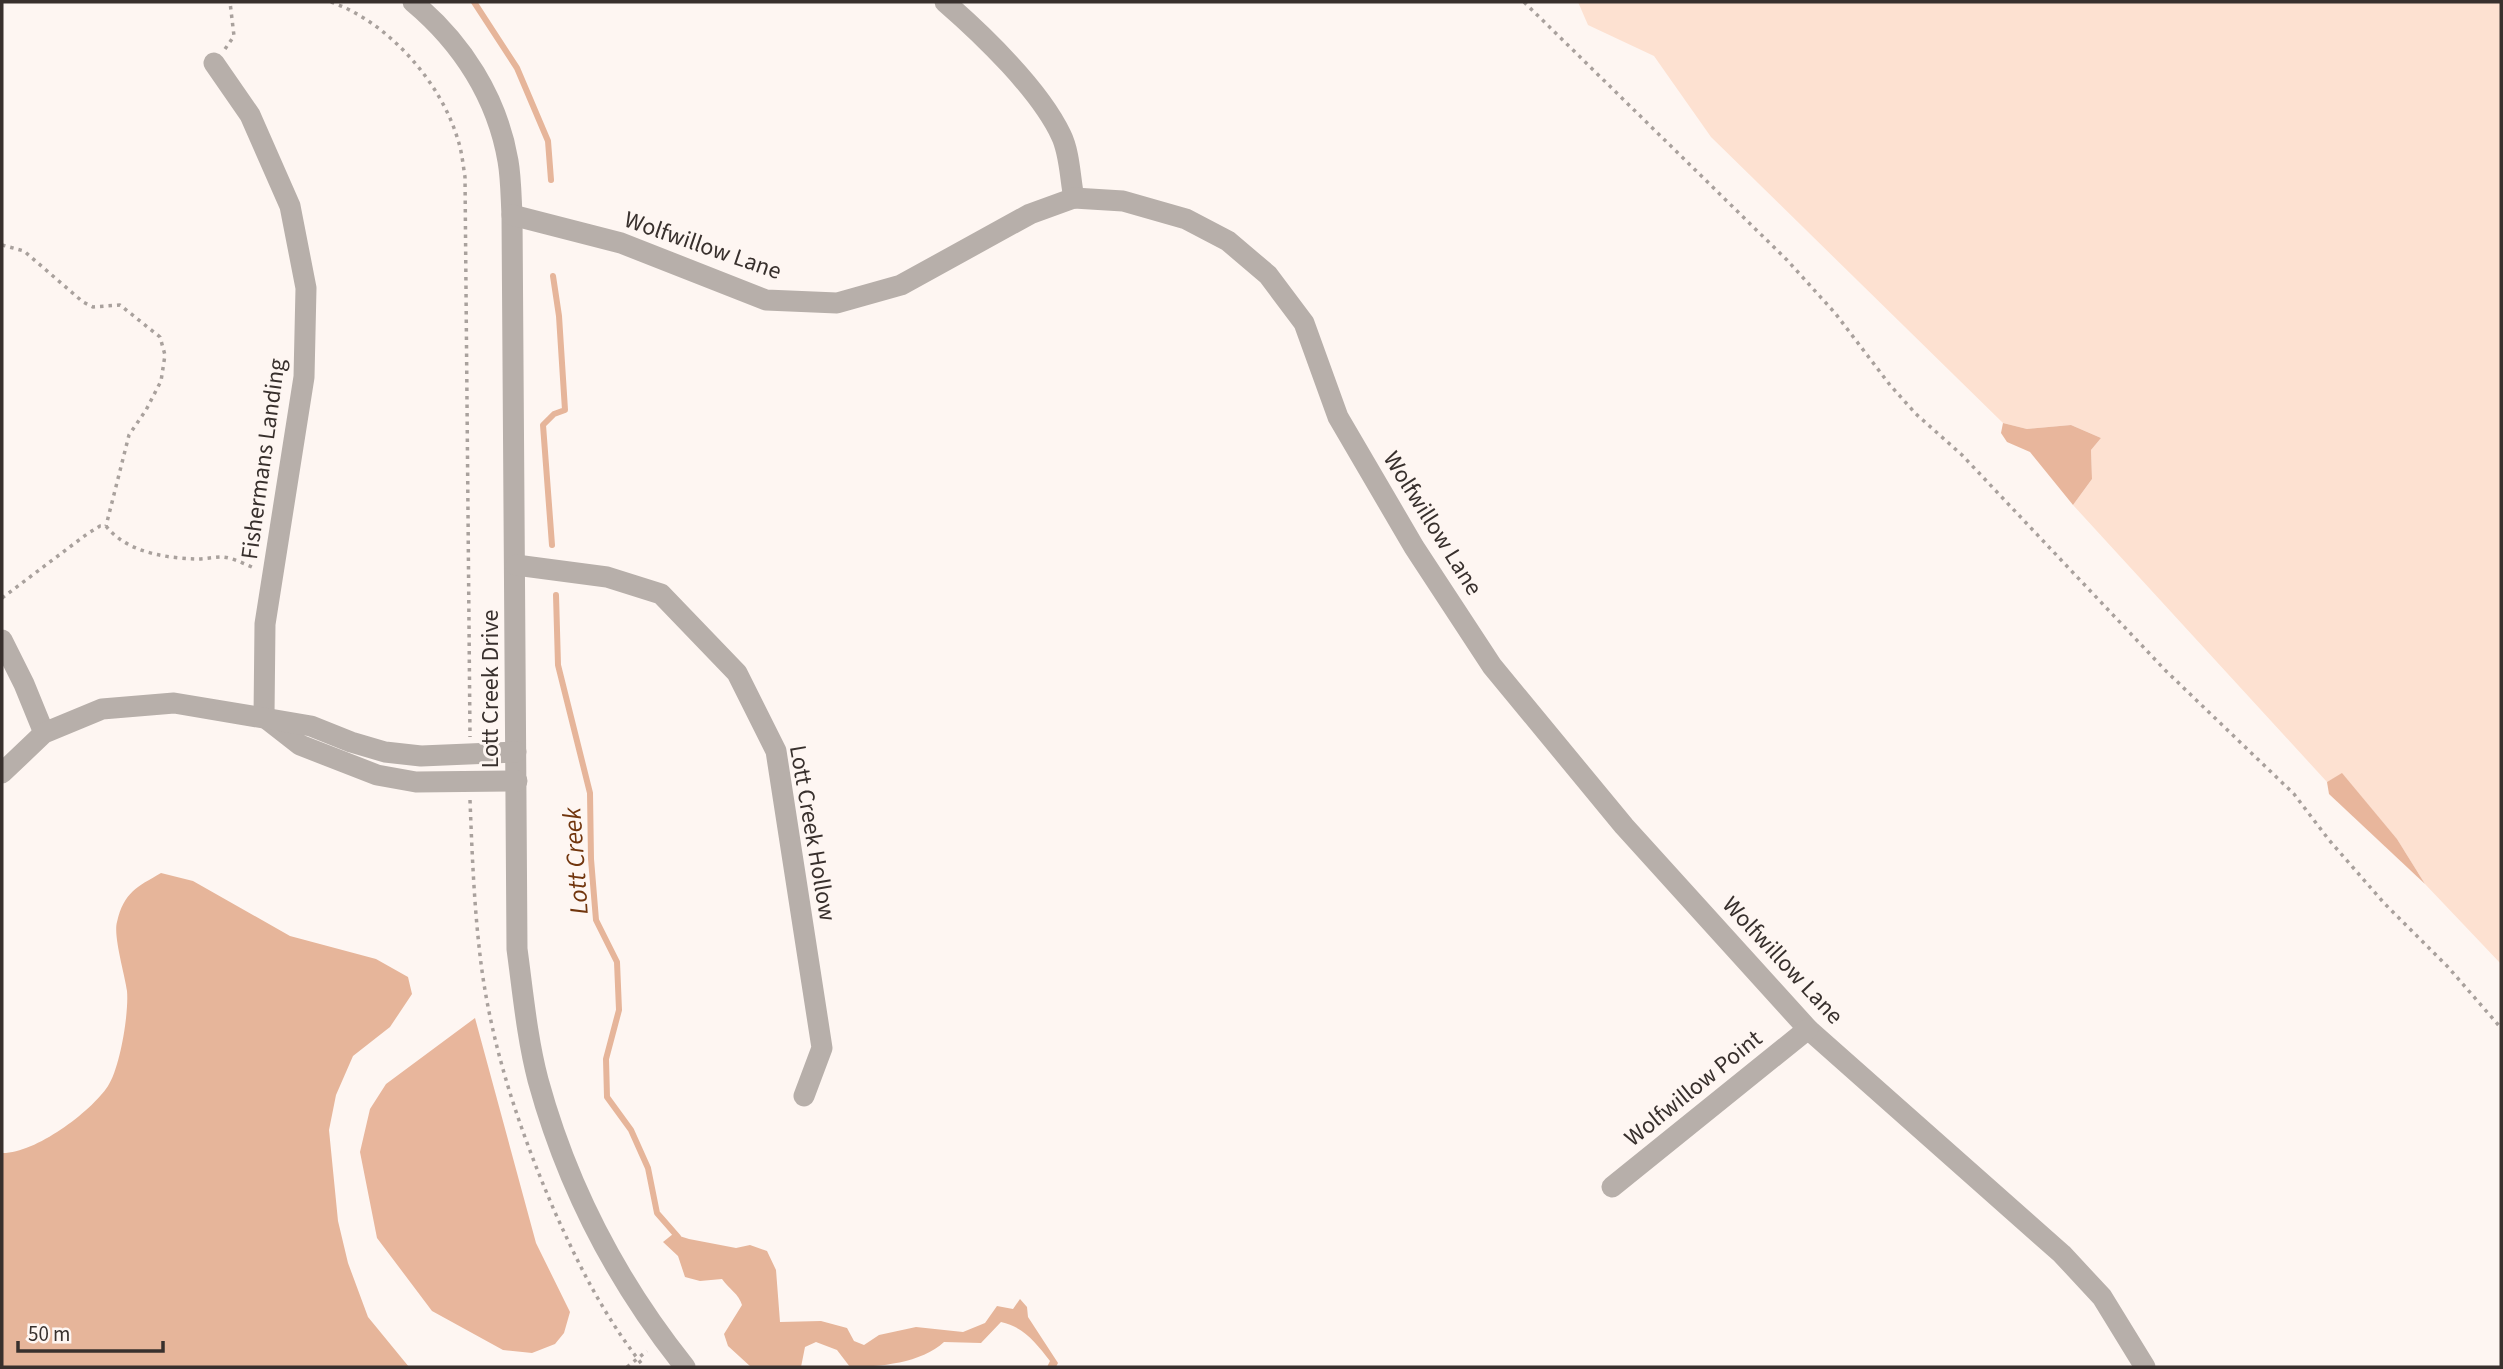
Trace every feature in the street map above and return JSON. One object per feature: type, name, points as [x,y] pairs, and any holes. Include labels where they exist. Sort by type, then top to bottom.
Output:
[{"type":"street","name":"Lott Creek Drive","points":[[413,2],[447,34],[476,71],[495,112],[508,160],[512,215],[516,565],[517,949],[526,1021],[538,1079],[555,1135],[581,1199],[630,1291],[685,1367]]},
{"type":"street","points":[[945,2],[965,19],[1037,95],[1062,137],[1074,198]]},
{"type":"street","name":"Fishermans Landing","points":[[214,62],[250,116],[290,206],[306,288],[304,377],[265,624],[264,716]]},
{"type":"street","name":"Wolfwillow Lane","points":[[512,215],[621,243],[766,300],[837,303],[901,285],[1030,214],[1074,198],[1123,201],[1186,219],[1228,241],[1268,275],[1304,323],[1338,417],[1414,547],[1492,666],[1624,827],[1808,1029],[2062,1254],[2102,1297],[2145,1367]]},
{"type":"street","name":"Lott Creek Hollow","points":[[516,565],[607,578],[661,594],[737,673],[776,751],[822,1048],[804,1096]]},
{"type":"street","points":[[2,640],[44,733]]},
{"type":"street","points":[[2,773],[44,733],[102,709],[174,703],[311,726],[385,752],[421,756],[516,752]]},
{"type":"street","points":[[264,716],[300,745],[377,775],[416,782],[516,781]]},
{"type":"street","name":"Wolfwillow Point","points":[[1612,1187],[1808,1029]]},
{"type":"path","points":[[214,62],[234,36],[230,2]]},
{"type":"path","points":[[331,2],[342,6],[400,46],[423,71],[443,105],[458,139],[465,177],[470,754]]},
{"type":"path","points":[[1524,2],[1787,260],[1835,313],[1889,385],[1916,414],[1962,455],[2165,670],[2294,794],[2329,840],[2501,1028]]},
{"type":"path","points":[[2,245],[24,251],[83,302],[93,307],[120,305],[160,337],[165,355],[161,381],[129,435],[106,526]]},
{"type":"path","points":[[2,598],[87,534],[100,526],[106,526]]},
{"type":"path","points":[[106,526],[114,537],[140,550],[187,558],[223,557],[273,572]]},
{"type":"path","points":[[470,782],[472,860],[480,956],[494,1037],[527,1148],[574,1254],[607,1317],[643,1367]]},
{"type":"path","points":[[627,1367],[663,1340]]},
{"type":"shaded area","points":[[1578,2],[2501,2],[2501,964],[2425,884],[2397,839],[2342,774],[2327,782],[2073,505],[2092,479],[2091,450],[2101,438],[2071,425],[2027,429],[2003,423],[1711,137],[1654,56],[1588,25]]},
{"type":"shaded area","points":[[2003,423],[2027,429],[2071,425],[2101,438],[2091,450],[2092,479],[2073,505],[2030,452],[2007,442],[2001,433]]},
{"type":"shaded area","points":[[2342,773],[2397,839],[2425,884],[2329,794],[2327,782]]},
{"type":"shaded area","points":[[161,873],[193,881],[290,936],[376,959],[408,977],[412,994],[390,1027],[353,1056],[336,1095],[329,1130],[338,1221],[348,1263],[368,1317],[409,1367],[2,1367],[2,1153],[30,1147],[60,1130],[100,1097],[108,1086],[120,1054],[127,1001],[117,922],[123,904],[133,891]]},
{"type":"shaded area","points":[[475,1018],[536,1243],[570,1312],[564,1333],[555,1344],[532,1353],[503,1350],[432,1311],[377,1238],[360,1152],[370,1109],[386,1084]]},
{"type":"shaded area","points":[[673,1234],[736,1248],[750,1245],[767,1251],[776,1270],[780,1322],[821,1321],[847,1328],[854,1341],[864,1345],[879,1335],[916,1327],[963,1332],[985,1323],[997,1306],[1013,1309],[1020,1299],[1027,1307],[1028,1317],[1058,1363],[1056,1367],[1047,1367],[1050,1361],[1029,1337],[1001,1322],[981,1343],[944,1342],[924,1355],[900,1362],[850,1367],[837,1350],[816,1342],[805,1347],[801,1367],[751,1367],[728,1346],[724,1334],[742,1305],[739,1298],[722,1279],[700,1281],[685,1277],[678,1256],[663,1242]]},
{"type":"waterway","points":[[474,2],[517,68],[548,141],[551,180]]},
{"type":"waterway","name":"Lott Creek","points":[[552,545],[543,425],[554,414],[565,410],[559,316],[553,276]]},
{"type":"waterway","name":"Lott Creek","points":[[556,595],[558,665],[590,793],[591,859],[596,920],[617,962],[619,1010],[606,1059],[607,1097],[631,1130],[648,1168],[657,1213],[678,1237]]}]
